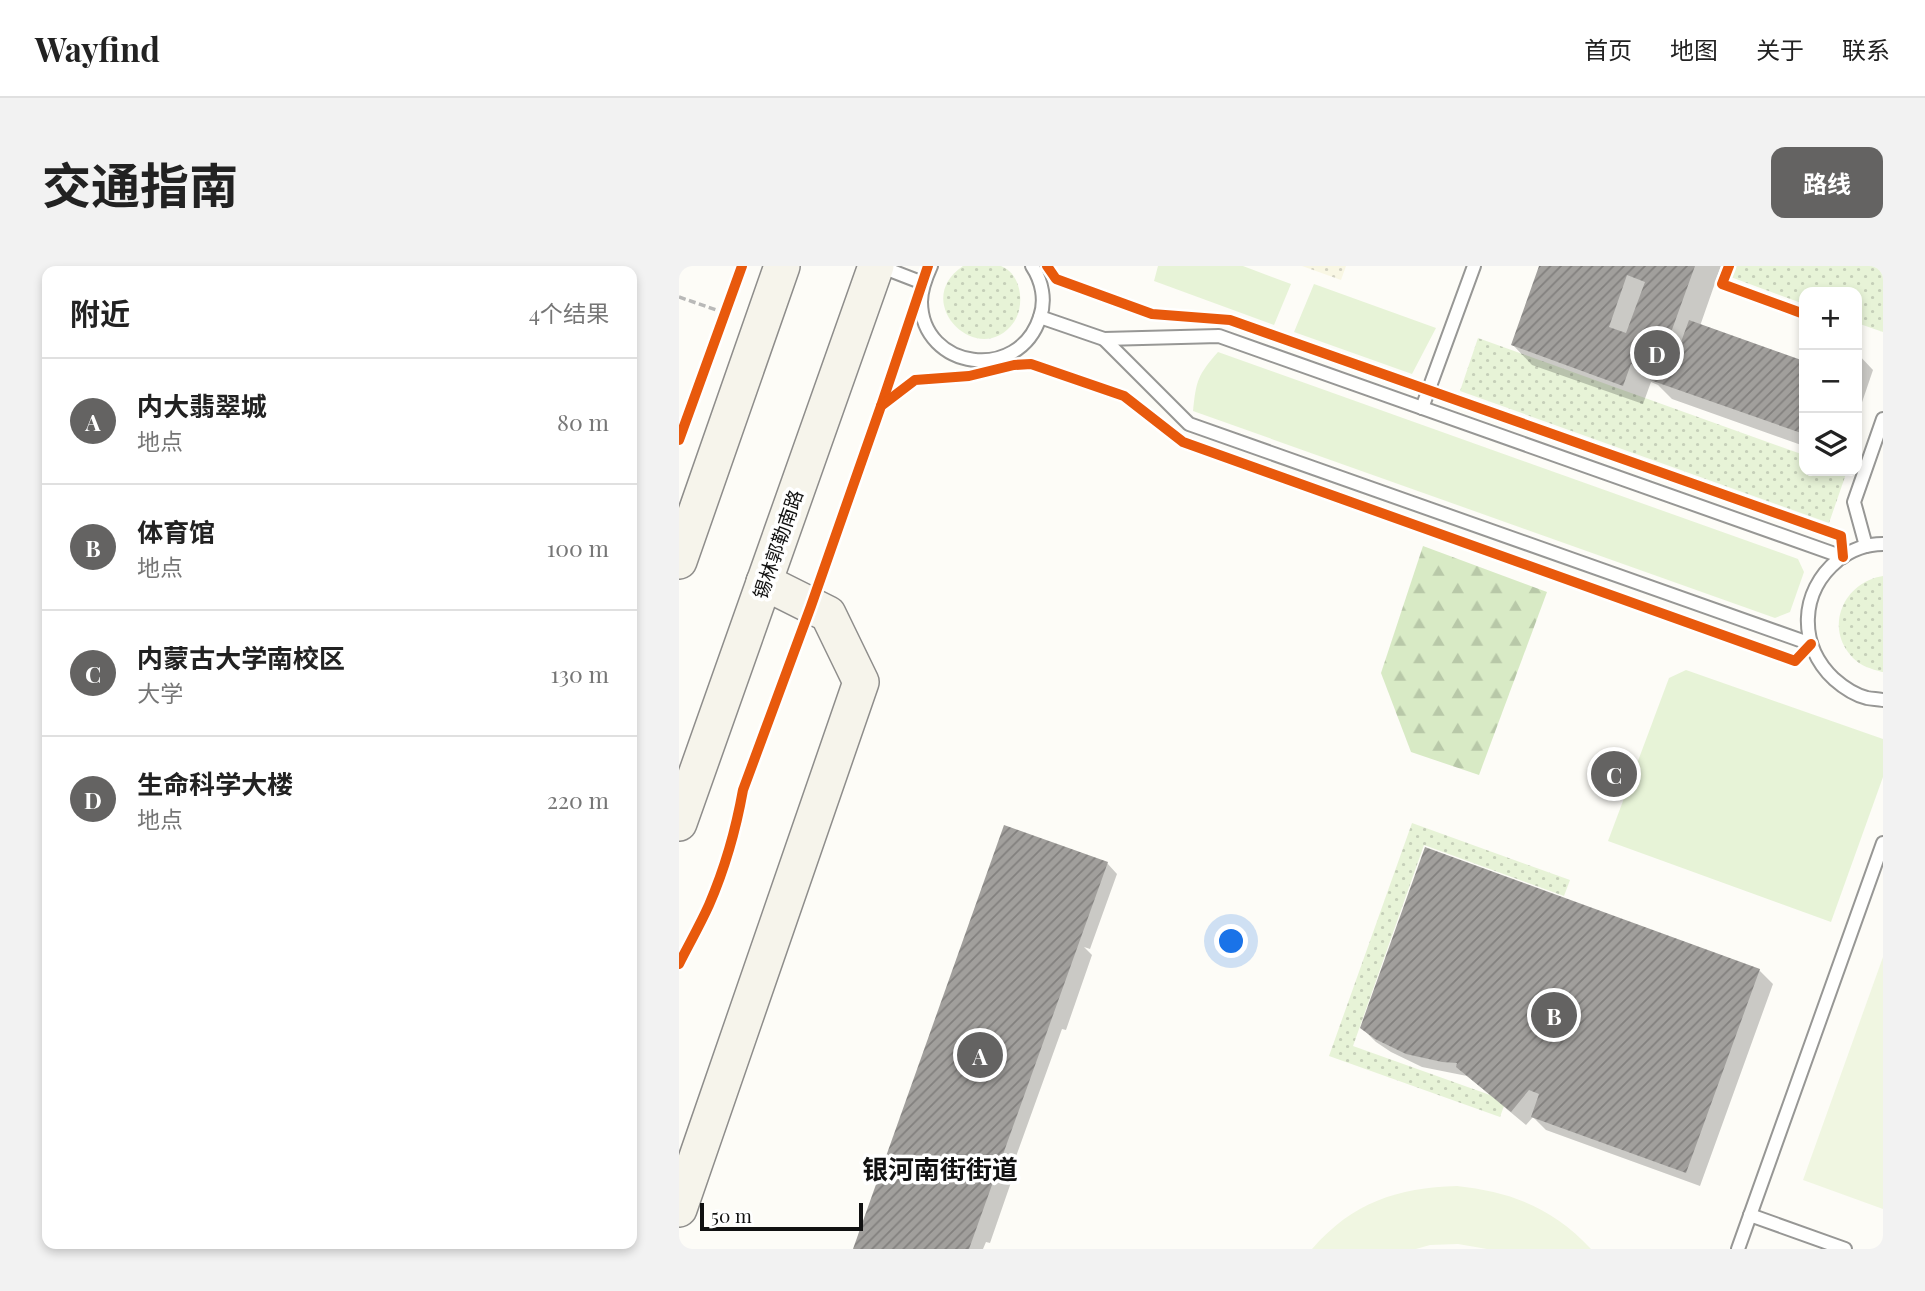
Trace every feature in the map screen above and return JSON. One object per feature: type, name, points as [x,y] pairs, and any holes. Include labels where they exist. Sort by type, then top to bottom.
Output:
[{"type":"main road","points":[[679,561],[782,266]]},
{"type":"main road","name":"锡林郭勒南路","points":[[679,823],[877,266]]},
{"type":"main road","points":[[679,1209],[861,682],[828,614],[764,582]]},
{"type":"lane","points":[[877,266],[923,283]]},
{"type":"lane","points":[[931,266],[923,283],[921,302],[925,322],[935,339],[950,352],[968,360],[988,361],[1008,356],[1025,345],[1037,328],[1043,308],[1042,288],[1032,266]]},
{"type":"lane","points":[[1422,408],[1473,266]]},
{"type":"lane","points":[[1040,317],[1104,339],[1219,336],[1843,556]]},
{"type":"lane","points":[[1104,339],[1189,424],[1811,644]]},
{"type":"lane","points":[[1866,546],[1854,502],[1883,419]]},
{"type":"lane","points":[[1883,544],[1873,544],[1848,553],[1827,569],[1813,592],[1808,618],[1811,644],[1822,668],[1842,686],[1865,698],[1883,700]]},
{"type":"lane","points":[[1738,1249],[1883,846]]},
{"type":"lane","points":[[1750,1215],[1845,1249]]},
{"type":"path","points":[[679,297],[727,309],[721,326]]},
{"type":"shaded area","points":[[1302,266],[1346,266],[1341,280]]},
{"type":"green space","points":[[963,266],[1001,266],[1008,270],[1017,283],[1020,308],[1014,322],[1000,335],[984,339],[968,335],[955,326],[946,312],[943,297],[948,281]]},
{"type":"green space","points":[[1158,266],[1243,266],[1291,284],[1274,325],[1154,281]]},
{"type":"green space","points":[[1731,266],[1883,266],[1883,332],[1862,325],[1862,287],[1799,287],[1799,302],[1728,276]]},
{"type":"green space","points":[[1314,284],[1436,328],[1412,374],[1294,332]]},
{"type":"green space","points":[[1478,338],[1799,453],[1799,476],[1845,476],[1829,523],[1460,391]]},
{"type":"green space","points":[[1218,352],[1798,559],[1804,572],[1790,612],[1775,618],[1193,411],[1199,378]]},
{"type":"green space","points":[[1423,546],[1547,592],[1479,775],[1411,752],[1381,673]]},
{"type":"green space","points":[[1883,576],[1882,672],[1853,658],[1844,646],[1839,620],[1848,596],[1869,580]]},
{"type":"green space","points":[[1686,670],[1883,739],[1883,777],[1831,922],[1608,841],[1669,678]]},
{"type":"green space","points":[[1412,823],[1570,880],[1564,896],[1424,845],[1353,1046],[1490,1095],[1504,1106],[1500,1117],[1329,1056]]},
{"type":"green space","points":[[1883,957],[1883,1209],[1803,1180]]},
{"type":"green space","points":[[1457,1186],[1496,1193],[1530,1204],[1562,1223],[1591,1249],[1487,1249],[1458,1244],[1430,1245],[1416,1249],[1312,1249],[1344,1220],[1377,1201],[1415,1190]]},
{"type":"building","points":[[1539,266],[1695,266],[1669,338],[1681,342],[1689,320],[1799,359],[1799,432],[1650,380],[1654,372],[1631,364],[1623,386],[1511,345]],"holes":[[[1627,275],[1645,282],[1626,333],[1609,327]]]},
{"type":"building","points":[[1004,825],[1108,862],[969,1249],[853,1249]]},
{"type":"building","points":[[1425,847],[1760,969],[1686,1173],[1531,1117],[1539,1094],[1529,1090],[1511,1112],[1456,1067],[1457,1063],[1406,1054],[1375,1039],[1360,1028]]},
{"type":"cycle path","points":[[679,440],[742,266]]},
{"type":"cycle path","points":[[881,406],[928,266]]},
{"type":"cycle path","points":[[1047,266],[1056,279],[1152,314],[1230,320],[1841,536],[1843,557]]},
{"type":"cycle path","points":[[1729,266],[1722,284],[1799,312]]},
{"type":"cycle path","points":[[679,964],[706,912],[720,877],[743,790],[881,406],[915,380],[969,376],[1014,365],[1031,364],[1124,396],[1183,442],[1795,661],[1811,644]]},
{"type":"place","name":"生命科学大楼","points":[[1657,353]]},
{"type":"place","name":"内蒙古大学南校区","points":[[1614,774]]},
{"type":"place","name":"体育馆","points":[[1554,1015]]},
{"type":"place","name":"内大翡翠城","points":[[980,1055]]},
{"type":"district","name":"银河南街街道","points":[[940,1168]]}]
